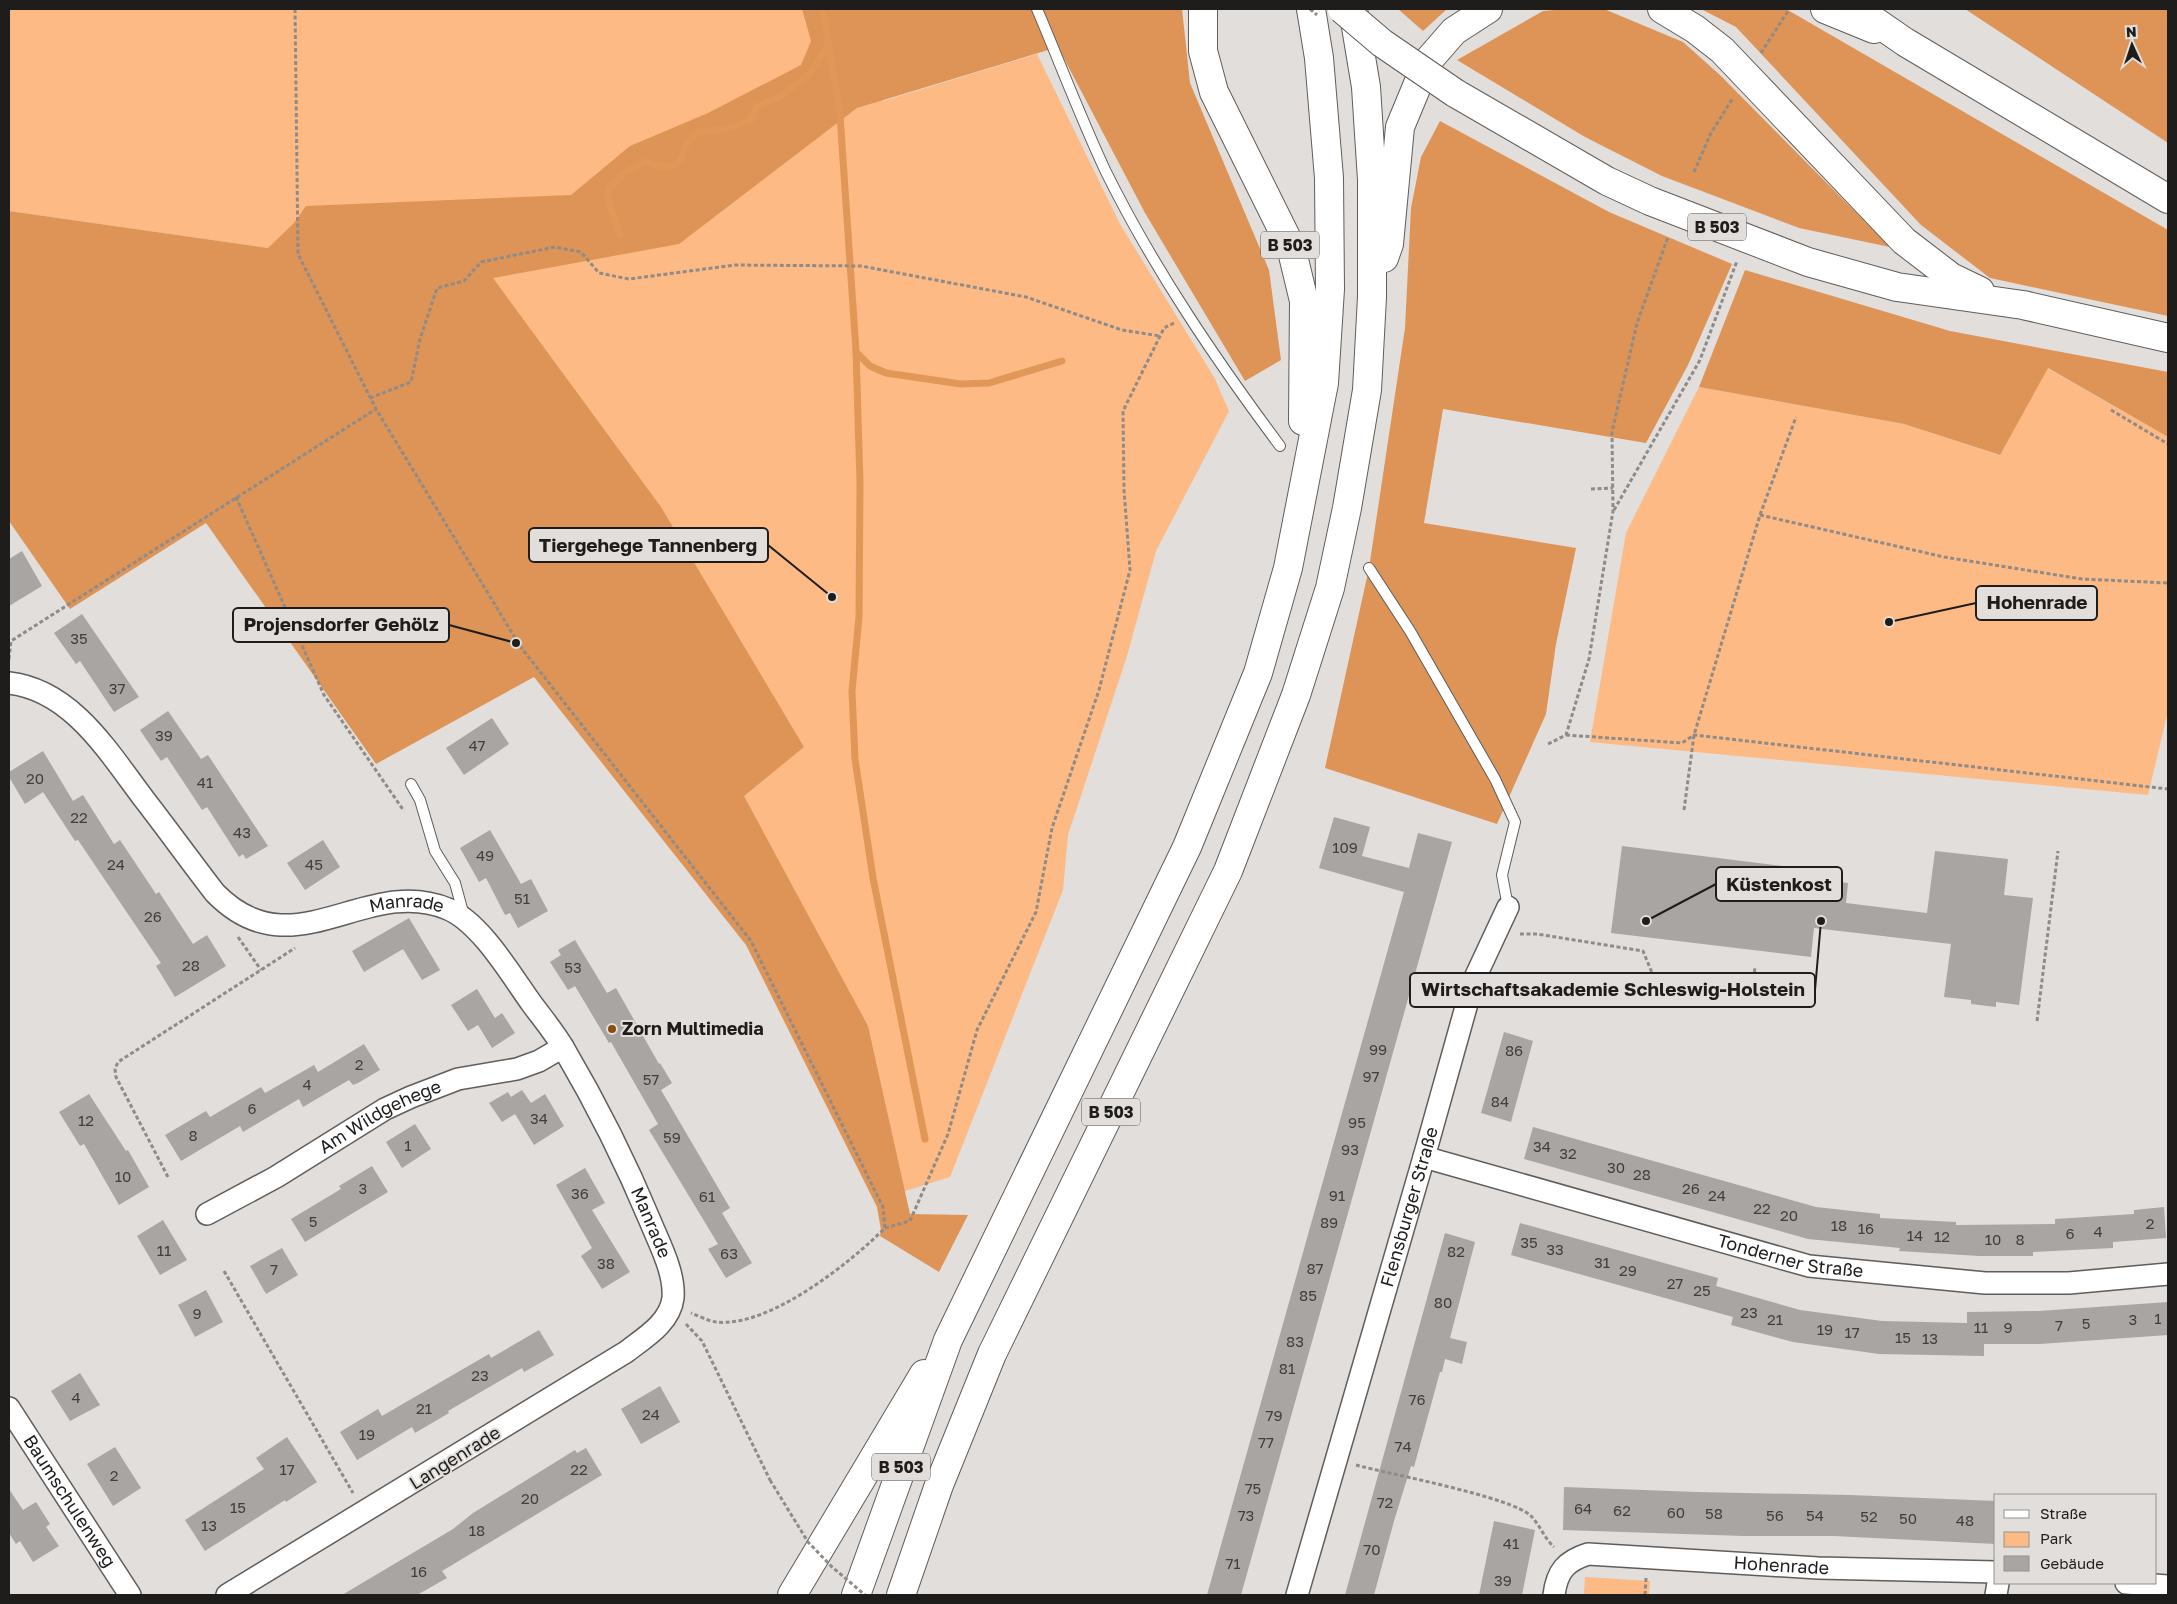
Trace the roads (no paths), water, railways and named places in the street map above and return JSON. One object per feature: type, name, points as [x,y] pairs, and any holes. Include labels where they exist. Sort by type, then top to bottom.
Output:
[{"type":"highway","name":"B 503","points":[[1202,9],[1204,51],[1214,92],[1291,247],[1304,301],[1302,499]]},
{"type":"highway","name":"B 503","points":[[856,1595],[948,1340],[1191,838],[1258,673],[1288,568],[1324,383],[1330,289],[1328,178],[1319,58],[1311,9]]},
{"type":"highway","name":"B 503","points":[[1342,9],[1382,43],[1455,93],[1607,181],[1650,201],[1808,262],[1897,287],[2000,301],[2168,338]]},
{"type":"highway","name":"B 503","points":[[901,1595],[939,1485],[992,1354],[1228,871],[1296,695],[1330,588],[1347,508],[1367,390],[1372,298],[1370,152],[1366,87],[1353,9]]},
{"type":"highway","points":[[1372,298],[1389,244],[1400,128],[1427,62],[1454,31],[1488,9]]},
{"type":"highway","points":[[1662,9],[1695,28],[1722,50],[1904,241],[1951,277],[2000,301]]},
{"type":"highway","points":[[1825,9],[1905,42]]},
{"type":"highway","points":[[1858,9],[1905,42],[2168,199]]},
{"type":"highway","points":[[792,1595],[920,1379],[948,1340]]},
{"type":"street","name":"Manrade","points":[[9,683],[20,684],[46,694],[88,727],[215,893],[230,907],[250,918],[265,924],[286,926],[306,924],[395,902],[433,903],[456,912],[465,919],[493,950],[563,1047],[627,1166],[653,1228],[670,1277],[673,1295],[671,1306]]},
{"type":"street","name":"Flensburger Straße","points":[[1297,1595],[1424,1157],[1472,982],[1508,907]]},
{"type":"street","name":"Am Wildgehege","points":[[207,1214],[276,1177],[385,1110],[411,1097],[458,1079],[517,1069],[539,1061],[563,1047]]},
{"type":"street","name":"Tonderner Straße","points":[[1424,1157],[1809,1266],[1985,1283],[2069,1283],[2168,1274]]},
{"type":"street","name":"Langenrade","points":[[227,1595],[626,1352],[651,1333],[665,1318],[671,1306]]},
{"type":"street","name":"Baumschulenweg","points":[[9,1408],[130,1595]]},
{"type":"street","name":"Hohenrade","points":[[1554,1595],[1556,1582],[1570,1560],[1588,1554],[1818,1568],[1994,1572]]},
{"type":"street","points":[[2140,1584],[2168,1586]]},
{"type":"lane","points":[[1037,9],[1106,172],[1153,257],[1225,373],[1280,446]]},
{"type":"lane","name":"Flensburger Straße","points":[[1369,568],[1415,639],[1495,779],[1515,822],[1502,875],[1508,907]]},
{"type":"lane","points":[[411,784],[420,800],[435,851],[455,883],[465,919]]},
{"type":"waterway","points":[[823,9],[840,115],[856,351],[860,482],[859,617],[852,691],[855,759],[873,878],[925,1139]]},
{"type":"waterway","points":[[620,236],[608,198],[608,189],[623,174],[645,162],[664,167],[676,165],[682,157],[687,142],[698,132],[722,130],[751,120],[756,107],[781,96],[809,75],[829,43]]},
{"type":"waterway","points":[[856,352],[870,366],[886,373],[961,384],[989,383],[1062,361]]},
{"type":"place","name":"Tiergehege Tannenberg","points":[[832,597]]},
{"type":"place","name":"Hohenrade","points":[[1889,622]]},
{"type":"place","name":"Projensdorfer Gehölz","points":[[516,643]]},
{"type":"place","name":"Küstenkost","points":[[1646,921]]},
{"type":"place","name":"Wirtschaftsakademie Schleswig-Holstein","points":[[1821,921]]},
{"type":"place","name":"Zorn Multimedia","points":[[612,1029]]}]
